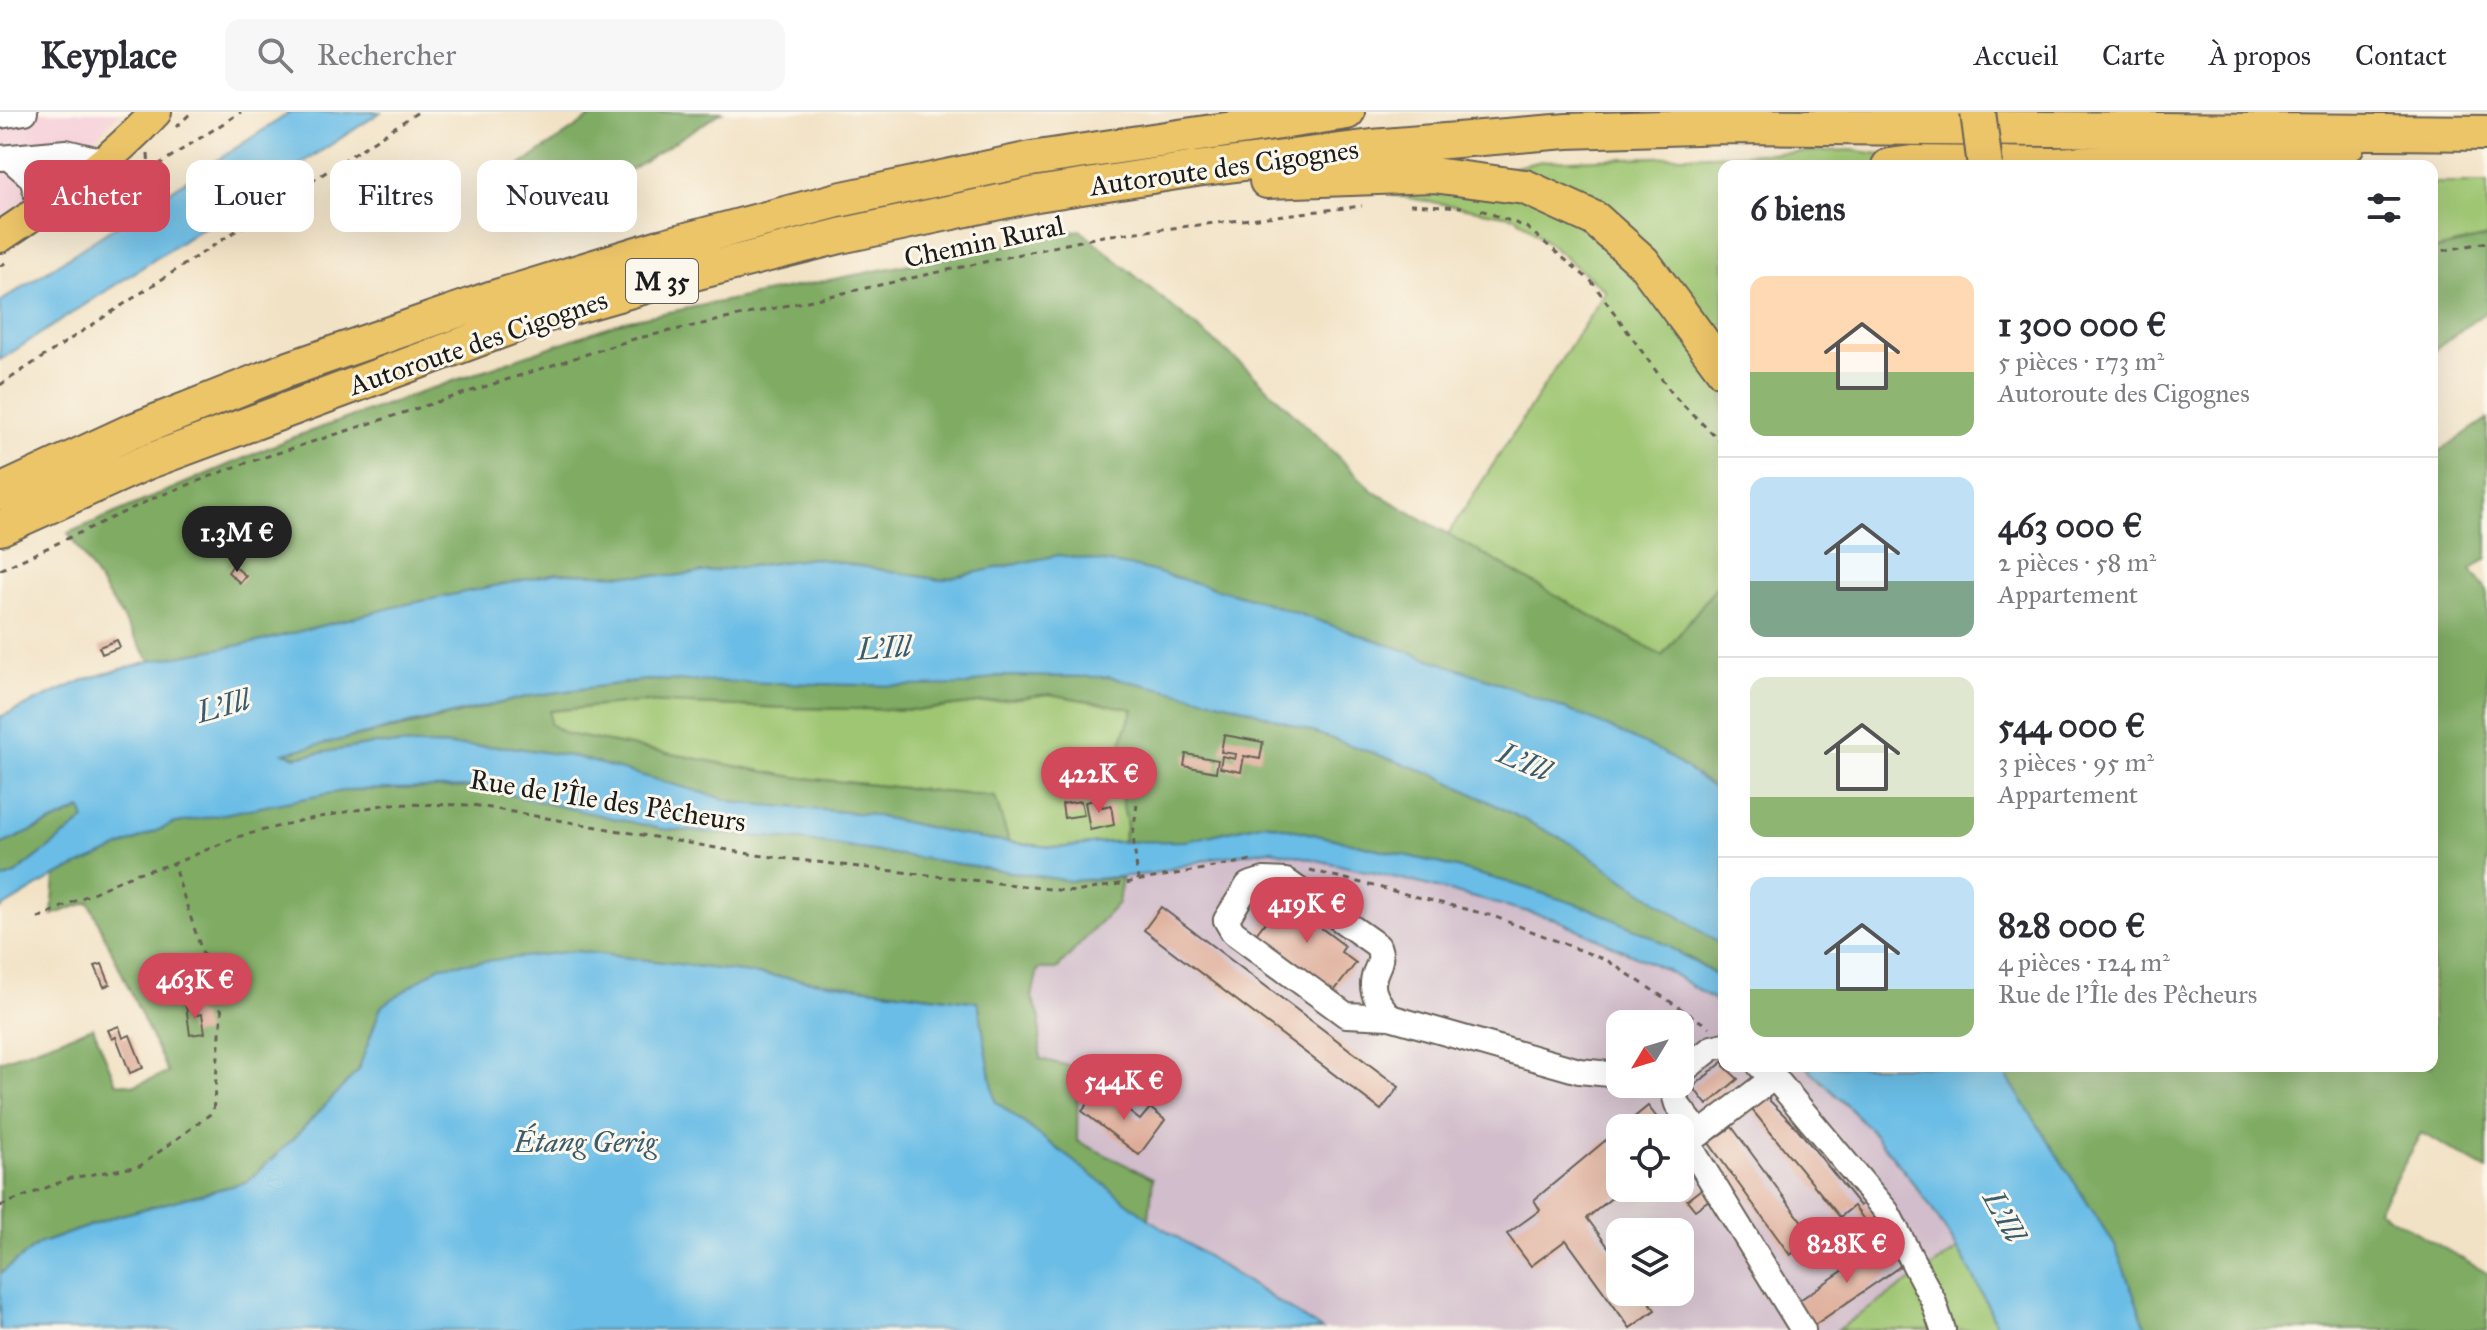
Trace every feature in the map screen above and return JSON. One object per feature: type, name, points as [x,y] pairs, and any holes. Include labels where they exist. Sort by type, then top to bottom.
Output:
[{"type":"highway","name":"Autoroute des Cigognes","points":[[0,492],[130,432],[286,370],[490,299],[660,247],[838,200],[1031,159],[1290,117],[1347,112]]},
{"type":"highway","points":[[1978,112],[1984,160]]},
{"type":"highway","points":[[1997,112],[2002,160]]},
{"type":"highway","name":"Autoroute des Cigognes","points":[[0,528],[147,462],[535,318],[670,279],[840,236],[1037,194],[1196,169],[1402,144],[1567,131],[1728,126],[2487,133]]},
{"type":"highway","points":[[2159,160],[2326,152],[2393,130]]},
{"type":"highway","points":[[1196,169],[1241,183],[1433,175],[1525,187],[1595,219],[1643,262],[1718,363]]},
{"type":"main road","points":[[105,160],[156,112]]},
{"type":"main road","points":[[6,248],[31,232]]},
{"type":"street","points":[[0,116],[25,112]]},
{"type":"street","points":[[4,158],[66,152],[100,160]]},
{"type":"street","points":[[4,158],[24,172]]},
{"type":"street","points":[[1390,1017],[1376,999],[1373,983],[1382,958],[1378,946],[1286,881],[1264,880],[1248,885],[1226,920],[1233,932],[1346,1015],[1390,1017],[1579,1071],[1606,1074]]},
{"type":"street","points":[[1694,1062],[1718,1041]]},
{"type":"street","points":[[1803,1330],[1688,1143],[1767,1072],[1887,1212],[1933,1300],[1943,1330]]},
{"type":"street","points":[[1675,1098],[1700,1134]]},
{"type":"path","points":[[165,160],[241,112]]},
{"type":"path","points":[[0,385],[418,112]]},
{"type":"path","points":[[147,154],[148,160]]},
{"type":"path","points":[[1405,204],[1463,207]]},
{"type":"path","name":"Chemin Rural","points":[[0,570],[154,498],[225,470],[634,339],[1103,236],[1361,206]]},
{"type":"path","points":[[1478,208],[1526,227],[1592,282],[1674,396],[1718,439]]},
{"type":"path","points":[[2438,252],[2487,242]]},
{"type":"path","points":[[0,266],[6,248]]},
{"type":"path","name":"Rue de l'Île des Pêcheurs","points":[[38,918],[134,874],[173,864],[237,837],[388,804],[473,805],[756,855],[1075,892],[1236,861],[1263,859]]},
{"type":"path","points":[[1137,804],[1133,835],[1138,880]]},
{"type":"path","points":[[0,1206],[71,1178],[140,1166],[213,1112],[222,1012],[173,864]]},
{"type":"path","points":[[1310,870],[1493,916],[1579,949],[1608,961],[1718,1035]]},
{"type":"shaded area","points":[[0,112],[121,112],[72,160],[24,160],[24,201],[0,217]]},
{"type":"shaded area","points":[[1272,849],[1555,919],[1666,970],[1718,1002],[1718,1072],[1812,1072],[1883,1144],[1959,1249],[1837,1330],[1322,1330],[1149,1219],[1153,1178],[1077,1141],[1078,1068],[1040,1059],[1040,1018],[1032,997],[1038,969],[1118,903],[1122,878]]},
{"type":"green space","points":[[598,112],[722,112],[637,165],[637,160],[528,160]]},
{"type":"green space","points":[[1851,150],[1922,160],[1718,160],[1718,585],[1662,656],[1448,534],[1606,291],[1516,217],[1392,195],[1542,161]]},
{"type":"green space","points":[[2438,183],[2487,183],[2487,237],[2438,249]]},
{"type":"green space","points":[[1080,230],[1252,373],[1373,491],[1662,656],[1718,585],[1718,791],[1662,752],[1059,555],[940,580],[814,558],[673,576],[557,573],[403,605],[258,642],[150,661],[68,533],[291,438],[624,321]]},
{"type":"green space","points":[[2487,237],[2487,311],[2438,348],[2438,249]]},
{"type":"green space","points":[[2487,419],[2487,558],[2471,570],[2487,591],[2487,1170],[2422,1133],[2378,1210],[2487,1273],[2487,1330],[2147,1330],[2115,1246],[2004,1072],[2438,1072],[2438,452]]},
{"type":"green space","points":[[996,676],[1109,677],[1147,684],[1235,705],[1436,775],[1574,845],[1718,943],[1718,976],[1688,957],[1591,909],[1438,863],[1265,823],[1186,841],[1122,844],[1127,825],[1114,763],[1133,709],[1049,694],[922,710],[642,702],[550,711],[550,724],[566,734],[794,777],[995,797],[1009,842],[981,839],[867,814],[739,803],[576,757],[510,747],[374,744],[296,757],[282,752],[426,722],[530,696],[646,680],[967,685]]},
{"type":"green space","points":[[1049,694],[1133,709],[1114,763],[1127,825],[1122,844],[1106,842],[1059,848],[1009,842],[995,797],[794,777],[566,734],[550,724],[550,711],[642,702],[922,710]]},
{"type":"green space","points":[[475,787],[661,829],[801,840],[1071,881],[1122,878],[1118,903],[1057,969],[1038,969],[1032,997],[1040,1018],[1040,1059],[1078,1068],[1077,1141],[1153,1178],[1149,1219],[995,1101],[978,1002],[575,951],[381,1007],[358,1071],[247,1182],[117,1216],[39,1244],[0,1274],[0,1061],[93,1027],[116,1083],[135,1085],[168,1073],[89,902],[52,915],[55,876],[172,824],[254,806],[348,790]]},
{"type":"green space","points":[[82,809],[85,820],[15,874],[0,880],[0,845]]},
{"type":"green space","points":[[1959,1249],[1989,1305],[1998,1330],[1837,1330]]},
{"type":"water","points":[[291,112],[381,112],[307,160],[217,160]]},
{"type":"water","points":[[186,181],[186,232],[197,232],[0,360],[0,302],[107,232],[170,232],[170,191]]},
{"type":"water","name":"L'Ill","points":[[1059,555],[1141,568],[1261,601],[1491,680],[1593,720],[1662,752],[1718,791],[1718,943],[1574,845],[1436,775],[1235,705],[1109,677],[996,676],[967,685],[901,686],[646,680],[530,696],[284,753],[296,757],[374,744],[510,747],[576,757],[739,803],[867,814],[981,839],[1059,848],[1106,842],[1186,841],[1265,823],[1438,863],[1591,909],[1652,937],[1718,976],[1718,1002],[1666,970],[1555,919],[1406,880],[1272,850],[1213,858],[1151,874],[1071,881],[801,840],[661,829],[475,787],[348,790],[172,824],[55,876],[0,909],[0,880],[15,874],[85,820],[81,809],[0,845],[0,717],[86,679],[150,661],[258,642],[403,605],[557,573],[673,576],[814,558],[940,580]]},
{"type":"water","name":"Étang Gerig","points":[[575,951],[978,1002],[995,1101],[1149,1219],[1322,1330],[0,1330],[0,1274],[39,1244],[117,1216],[247,1182],[358,1071],[381,1007],[440,966]]},
{"type":"water","name":"L'Ill","points":[[1812,1072],[2004,1072],[2115,1246],[2147,1330],[1998,1330],[1963,1257],[1918,1189],[1866,1125]]},
{"type":"building","points":[[251,527],[261,532],[252,550],[243,545]]},
{"type":"building","points":[[233,565],[246,576],[240,583],[228,572]]},
{"type":"building","points":[[117,640],[120,647],[102,654],[99,647]]},
{"type":"building","points":[[1224,735],[1263,742],[1260,759],[1244,756],[1241,772],[1220,768],[1222,756],[1235,759],[1236,754],[1221,752]]},
{"type":"building","points":[[1186,754],[1218,760],[1216,772],[1184,766]]},
{"type":"building","points":[[1100,799],[1102,807],[1111,805],[1114,825],[1090,830],[1085,802]]},
{"type":"building","points":[[1081,801],[1084,815],[1064,818],[1062,804]]},
{"type":"building","points":[[1283,899],[1345,946],[1341,952],[1356,963],[1334,991],[1256,934]]},
{"type":"building","points":[[1161,907],[1399,1087],[1381,1110],[1144,930]]},
{"type":"building","points":[[102,964],[110,984],[104,987],[95,966]]},
{"type":"building","points":[[195,1004],[197,1015],[202,1014],[205,1033],[190,1035],[186,1005]]},
{"type":"building","points":[[119,1026],[123,1038],[130,1035],[143,1068],[130,1073],[116,1037],[112,1039],[108,1030]]},
{"type":"building","points":[[1718,1066],[1718,1072],[1730,1072],[1738,1079],[1707,1105],[1694,1086]]},
{"type":"building","points":[[1100,1089],[1140,1120],[1150,1108],[1165,1120],[1139,1155],[1082,1111]]},
{"type":"building","points":[[1766,1097],[1797,1128],[1860,1206],[1864,1203],[1881,1227],[1873,1232],[1854,1206],[1840,1217],[1753,1111],[1752,1108]]},
{"type":"building","points":[[1648,1106],[1654,1114],[1638,1114]]},
{"type":"building","points":[[1732,1127],[1814,1238],[1790,1255],[1709,1143]]},
{"type":"building","points":[[1606,1140],[1607,1202],[1587,1218],[1606,1244],[1606,1295],[1566,1240],[1531,1266],[1507,1234],[1540,1210],[1534,1200]]},
{"type":"building","points":[[1704,1187],[1713,1197],[1695,1210],[1689,1202],[1694,1202],[1694,1195]]},
{"type":"building","points":[[1885,1242],[1899,1267],[1810,1328],[1794,1304]]},
{"type":"building","points":[[1614,1306],[1652,1306],[1655,1310],[1630,1328]]}]
